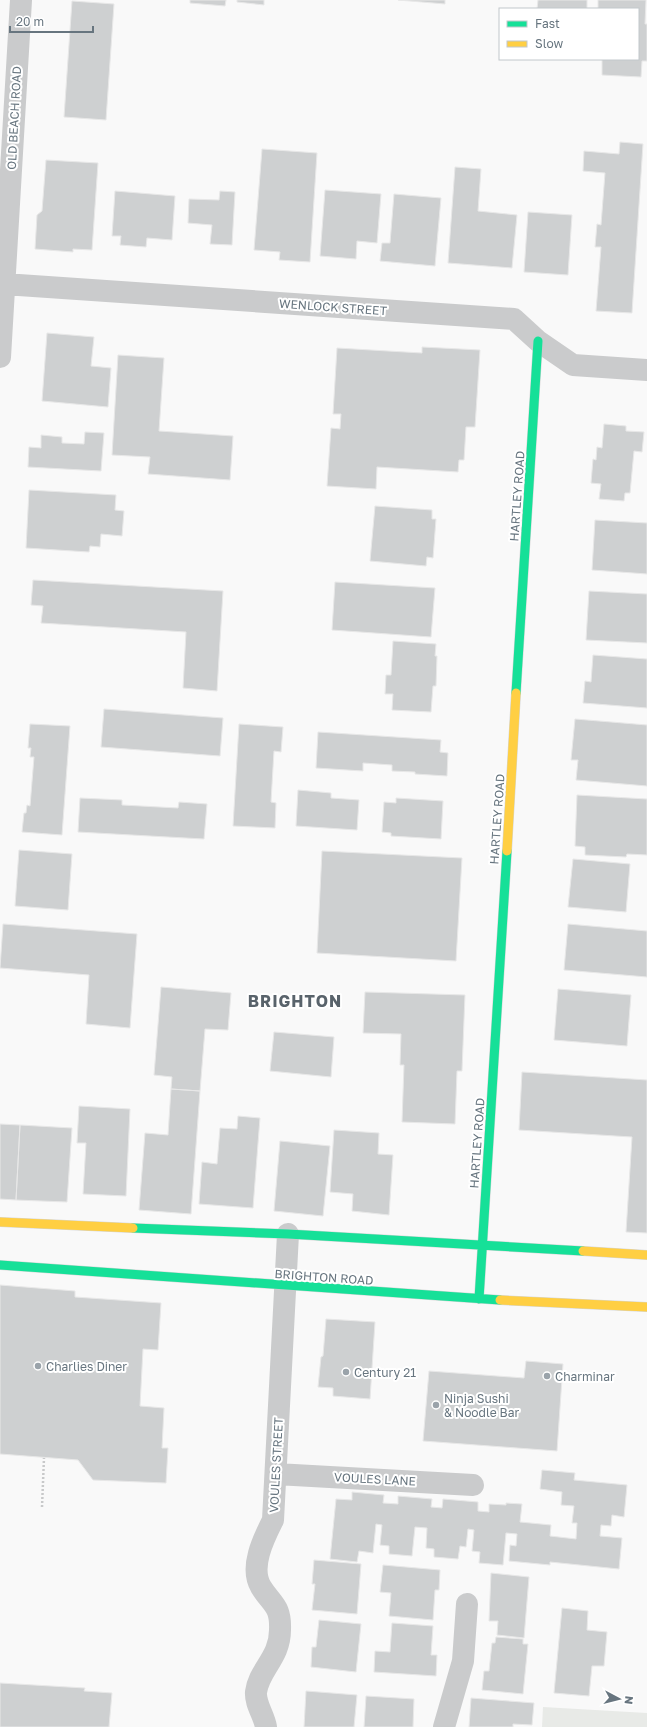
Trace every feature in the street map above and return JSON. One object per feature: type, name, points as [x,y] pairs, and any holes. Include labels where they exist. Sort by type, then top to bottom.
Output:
[{"type":"main road","name":"HARTLEY ROAD","points":[[479,1299],[538,341]]},
{"type":"main road","points":[[0,1222],[288,1234],[647,1255]]},
{"type":"main road","name":"BRIGHTON ROAD","points":[[0,1265],[479,1299],[647,1307]]},
{"type":"street","name":"OLD BEACH ROAD","points":[[0,357],[21,0]]},
{"type":"street","name":"WENLOCK STREET","points":[[4,284],[514,319],[538,341],[573,365],[647,370]]},
{"type":"street","name":"VOULES STREET","points":[[266,1727],[258,1705],[256,1693],[259,1682],[276,1652],[280,1636],[280,1619],[273,1601],[260,1585],[257,1574],[260,1546],[274,1520],[288,1234]]},
{"type":"street","name":"VOULES LANE","points":[[276,1474],[473,1485]]},
{"type":"street","points":[[444,1727],[463,1661],[467,1604]]},
{"type":"path","points":[[42,1507],[44,1458]]},
{"type":"shaded area","points":[[543,1707],[647,1713],[647,1727],[542,1727]]},
{"type":"building","points":[[190,0],[226,0],[225,6],[190,3]]},
{"type":"building","points":[[237,0],[264,0],[264,5],[237,2]]},
{"type":"building","points":[[398,0],[445,0],[445,4]]},
{"type":"building","points":[[538,0],[587,0],[587,8],[537,8]]},
{"type":"building","points":[[598,0],[646,0],[645,24],[647,24],[647,61],[642,61],[641,77],[602,75],[602,60],[639,60],[639,8],[598,8]]},
{"type":"building","points":[[72,1],[114,4],[106,120],[64,117]]},
{"type":"building","points":[[620,142],[643,144],[632,313],[596,311],[601,247],[595,247],[597,224],[601,225],[605,173],[583,171],[584,151],[619,154]]},
{"type":"building","points":[[262,149],[317,153],[310,262],[279,260],[280,252],[254,250]]},
{"type":"building","points":[[46,160],[98,163],[92,250],[73,249],[73,252],[35,249],[37,215],[42,211]]},
{"type":"building","points":[[455,167],[481,169],[478,211],[517,215],[512,268],[448,263]]},
{"type":"building","points":[[325,190],[381,194],[377,243],[357,241],[356,259],[320,256]]},
{"type":"building","points":[[115,191],[175,196],[172,240],[147,238],[146,247],[120,245],[121,236],[112,236]]},
{"type":"building","points":[[220,191],[235,192],[232,245],[210,244],[212,225],[188,223],[189,199],[219,200]]},
{"type":"building","points":[[394,194],[441,198],[435,266],[380,261],[382,243],[390,243]]},
{"type":"building","points":[[528,212],[572,215],[568,275],[524,272]]},
{"type":"building","points":[[47,333],[94,337],[91,366],[111,368],[108,407],[42,401]]},
{"type":"building","points":[[422,347],[480,350],[475,427],[466,427],[464,460],[459,460],[458,472],[377,467],[376,489],[327,486],[331,428],[340,429],[341,414],[333,414],[337,348],[422,353]]},
{"type":"building","points":[[118,355],[164,358],[159,431],[233,436],[230,480],[148,474],[150,457],[112,455]]},
{"type":"building","points":[[604,424],[626,426],[626,431],[644,432],[642,452],[634,451],[630,493],[625,493],[624,501],[599,499],[601,484],[591,483],[593,459],[596,460],[597,447],[602,448]]},
{"type":"building","points":[[85,432],[104,433],[101,471],[28,467],[29,447],[41,448],[41,435],[62,437],[62,443],[84,444]]},
{"type":"building","points":[[29,490],[116,495],[115,510],[124,511],[122,536],[101,534],[100,547],[90,546],[89,552],[26,548]]},
{"type":"building","points":[[375,506],[432,510],[432,519],[436,519],[433,558],[427,557],[426,566],[370,561]]},
{"type":"building","points":[[595,520],[647,523],[647,574],[592,570]]},
{"type":"building","points":[[33,580],[223,591],[217,691],[183,688],[186,632],[41,623],[43,606],[31,605]]},
{"type":"building","points":[[335,582],[435,588],[431,637],[332,630]]},
{"type":"building","points":[[589,591],[647,594],[647,643],[586,640]]},
{"type":"building","points":[[393,641],[436,644],[436,686],[433,686],[431,712],[392,710],[393,694],[385,694],[386,675],[391,675]]},
{"type":"building","points":[[593,655],[647,659],[647,708],[583,703],[585,681],[591,682]]},
{"type":"building","points":[[104,709],[223,718],[220,756],[101,747]]},
{"type":"building","points":[[575,719],[647,725],[647,786],[576,780],[578,760],[571,760]]},
{"type":"building","points":[[30,724],[70,726],[62,835],[22,832],[24,813],[26,813],[27,805],[30,806],[34,757],[30,757],[31,748],[28,748]]},
{"type":"building","points":[[239,724],[283,727],[281,752],[274,751],[271,802],[276,803],[275,828],[233,826]]},
{"type":"building","points":[[318,732],[441,740],[440,752],[448,753],[447,776],[392,771],[392,765],[363,763],[363,771],[316,768]]},
{"type":"building","points":[[298,790],[331,793],[331,798],[359,800],[357,830],[296,826]]},
{"type":"building","points":[[577,795],[647,799],[647,855],[627,854],[626,857],[585,855],[585,847],[575,846]]},
{"type":"building","points":[[80,798],[122,800],[122,805],[178,808],[179,802],[207,804],[204,839],[78,832]]},
{"type":"building","points":[[396,798],[443,801],[441,839],[391,836],[391,833],[382,832],[384,802],[396,803]]},
{"type":"building","points":[[19,850],[72,854],[68,910],[15,906]]},
{"type":"building","points":[[322,851],[462,858],[456,961],[317,953]]},
{"type":"building","points":[[573,859],[630,864],[626,912],[568,907]]},
{"type":"building","points":[[3,924],[137,934],[130,1028],[86,1024],[89,975],[0,968]]},
{"type":"building","points":[[568,924],[647,931],[647,977],[564,970]]},
{"type":"building","points":[[161,987],[231,993],[228,1030],[205,1029],[200,1091],[171,1089],[172,1077],[154,1075]]},
{"type":"building","points":[[558,989],[631,995],[627,1046],[554,1040]]},
{"type":"building","points":[[365,992],[465,995],[462,1071],[457,1071],[455,1124],[402,1122],[404,1065],[400,1065],[401,1034],[363,1033]]},
{"type":"building","points":[[274,1032],[334,1037],[331,1077],[270,1071]]},
{"type":"building","points":[[522,1072],[647,1080],[647,1233],[626,1232],[632,1137],[519,1130]]},
{"type":"building","points":[[171,1089],[200,1091],[191,1214],[139,1210],[145,1133],[168,1135]]},
{"type":"building","points":[[79,1106],[130,1109],[126,1196],[83,1194],[86,1143],[77,1143]]},
{"type":"building","points":[[238,1116],[260,1118],[253,1208],[199,1204],[202,1162],[217,1164],[220,1128],[237,1129]]},
{"type":"building","points":[[0,1124],[20,1125],[16,1200],[0,1199]]},
{"type":"building","points":[[20,1125],[72,1128],[67,1202],[16,1200]]},
{"type":"building","points":[[334,1130],[379,1133],[378,1154],[393,1155],[389,1215],[352,1211],[353,1194],[330,1192]]},
{"type":"building","points":[[280,1141],[330,1146],[323,1216],[274,1211]]},
{"type":"building","points":[[0,1285],[75,1291],[75,1297],[161,1303],[158,1350],[143,1349],[140,1406],[164,1408],[162,1448],[168,1448],[166,1483],[93,1480],[78,1460],[0,1454]]},
{"type":"building","name":"Century 21","points":[[326,1319],[375,1322],[370,1399],[333,1396],[333,1388],[318,1387],[321,1357],[323,1356]]},
{"type":"building","points":[[526,1361],[563,1364],[557,1451],[423,1441],[429,1371],[524,1378]]},
{"type":"building","points":[[542,1470],[575,1473],[574,1480],[627,1485],[624,1517],[612,1515],[611,1526],[601,1525],[600,1536],[622,1538],[619,1569],[550,1562],[550,1565],[509,1561],[510,1545],[516,1546],[517,1534],[506,1533],[503,1565],[479,1563],[480,1552],[472,1551],[474,1530],[468,1529],[466,1547],[460,1546],[458,1559],[434,1557],[434,1549],[426,1548],[427,1528],[415,1527],[412,1556],[389,1554],[389,1546],[380,1545],[382,1525],[376,1524],[373,1553],[359,1551],[357,1562],[330,1559],[336,1499],[352,1500],[352,1492],[384,1495],[383,1503],[398,1504],[398,1496],[432,1499],[431,1507],[442,1508],[443,1499],[478,1502],[478,1511],[489,1512],[489,1504],[522,1504],[520,1522],[551,1525],[550,1536],[576,1539],[577,1523],[572,1523],[574,1506],[561,1505],[562,1492],[540,1489]]},
{"type":"building","points":[[314,1560],[361,1564],[357,1614],[312,1610],[315,1584],[312,1584]]},
{"type":"building","points":[[383,1565],[440,1570],[439,1590],[435,1590],[433,1620],[389,1616],[391,1593],[380,1592]]},
{"type":"building","points":[[491,1573],[529,1577],[524,1638],[497,1635],[498,1621],[489,1621]]},
{"type":"building","points":[[562,1608],[588,1611],[587,1630],[607,1632],[604,1666],[592,1666],[589,1696],[554,1693]]},
{"type":"building","points":[[319,1620],[361,1624],[356,1672],[311,1667],[312,1647],[316,1647]]},
{"type":"building","points":[[392,1623],[433,1626],[431,1655],[437,1655],[436,1676],[374,1672],[375,1651],[390,1652]]},
{"type":"building","points":[[496,1637],[523,1639],[523,1644],[528,1644],[523,1694],[482,1690],[484,1671],[489,1671],[492,1643],[495,1643]]},
{"type":"building","points":[[0,1683],[85,1688],[84,1691],[112,1693],[109,1727],[0,1727]]},
{"type":"building","points":[[306,1691],[357,1695],[354,1727],[304,1727]]},
{"type":"building","points":[[366,1696],[414,1699],[413,1727],[364,1727]]},
{"type":"building","points":[[471,1698],[534,1703],[532,1725],[513,1724],[513,1727],[469,1727]]},
{"type":"traffic: fast","points":[[516,693],[538,341]]},
{"type":"traffic: fast","points":[[479,1299],[507,851]]},
{"type":"traffic: fast","points":[[133,1228],[288,1234],[583,1251]]},
{"type":"traffic: fast","points":[[0,1265],[500,1300]]},
{"type":"traffic: slow","points":[[507,851],[516,693]]},
{"type":"traffic: slow","points":[[0,1222],[133,1228]]},
{"type":"traffic: slow","points":[[583,1251],[647,1255]]},
{"type":"traffic: slow","points":[[500,1300],[647,1307]]},
{"type":"place","name":"Charlies Diner","points":[[38,1366]]},
{"type":"place","name":"Century 21","points":[[346,1372]]},
{"type":"place","name":"Charminar","points":[[547,1376]]},
{"type":"place","name":"Ninja Sushi & Noodle Bar","points":[[436,1405]]},
{"type":"district","name":"BRIGHTON","points":[[295,1001]]}]
